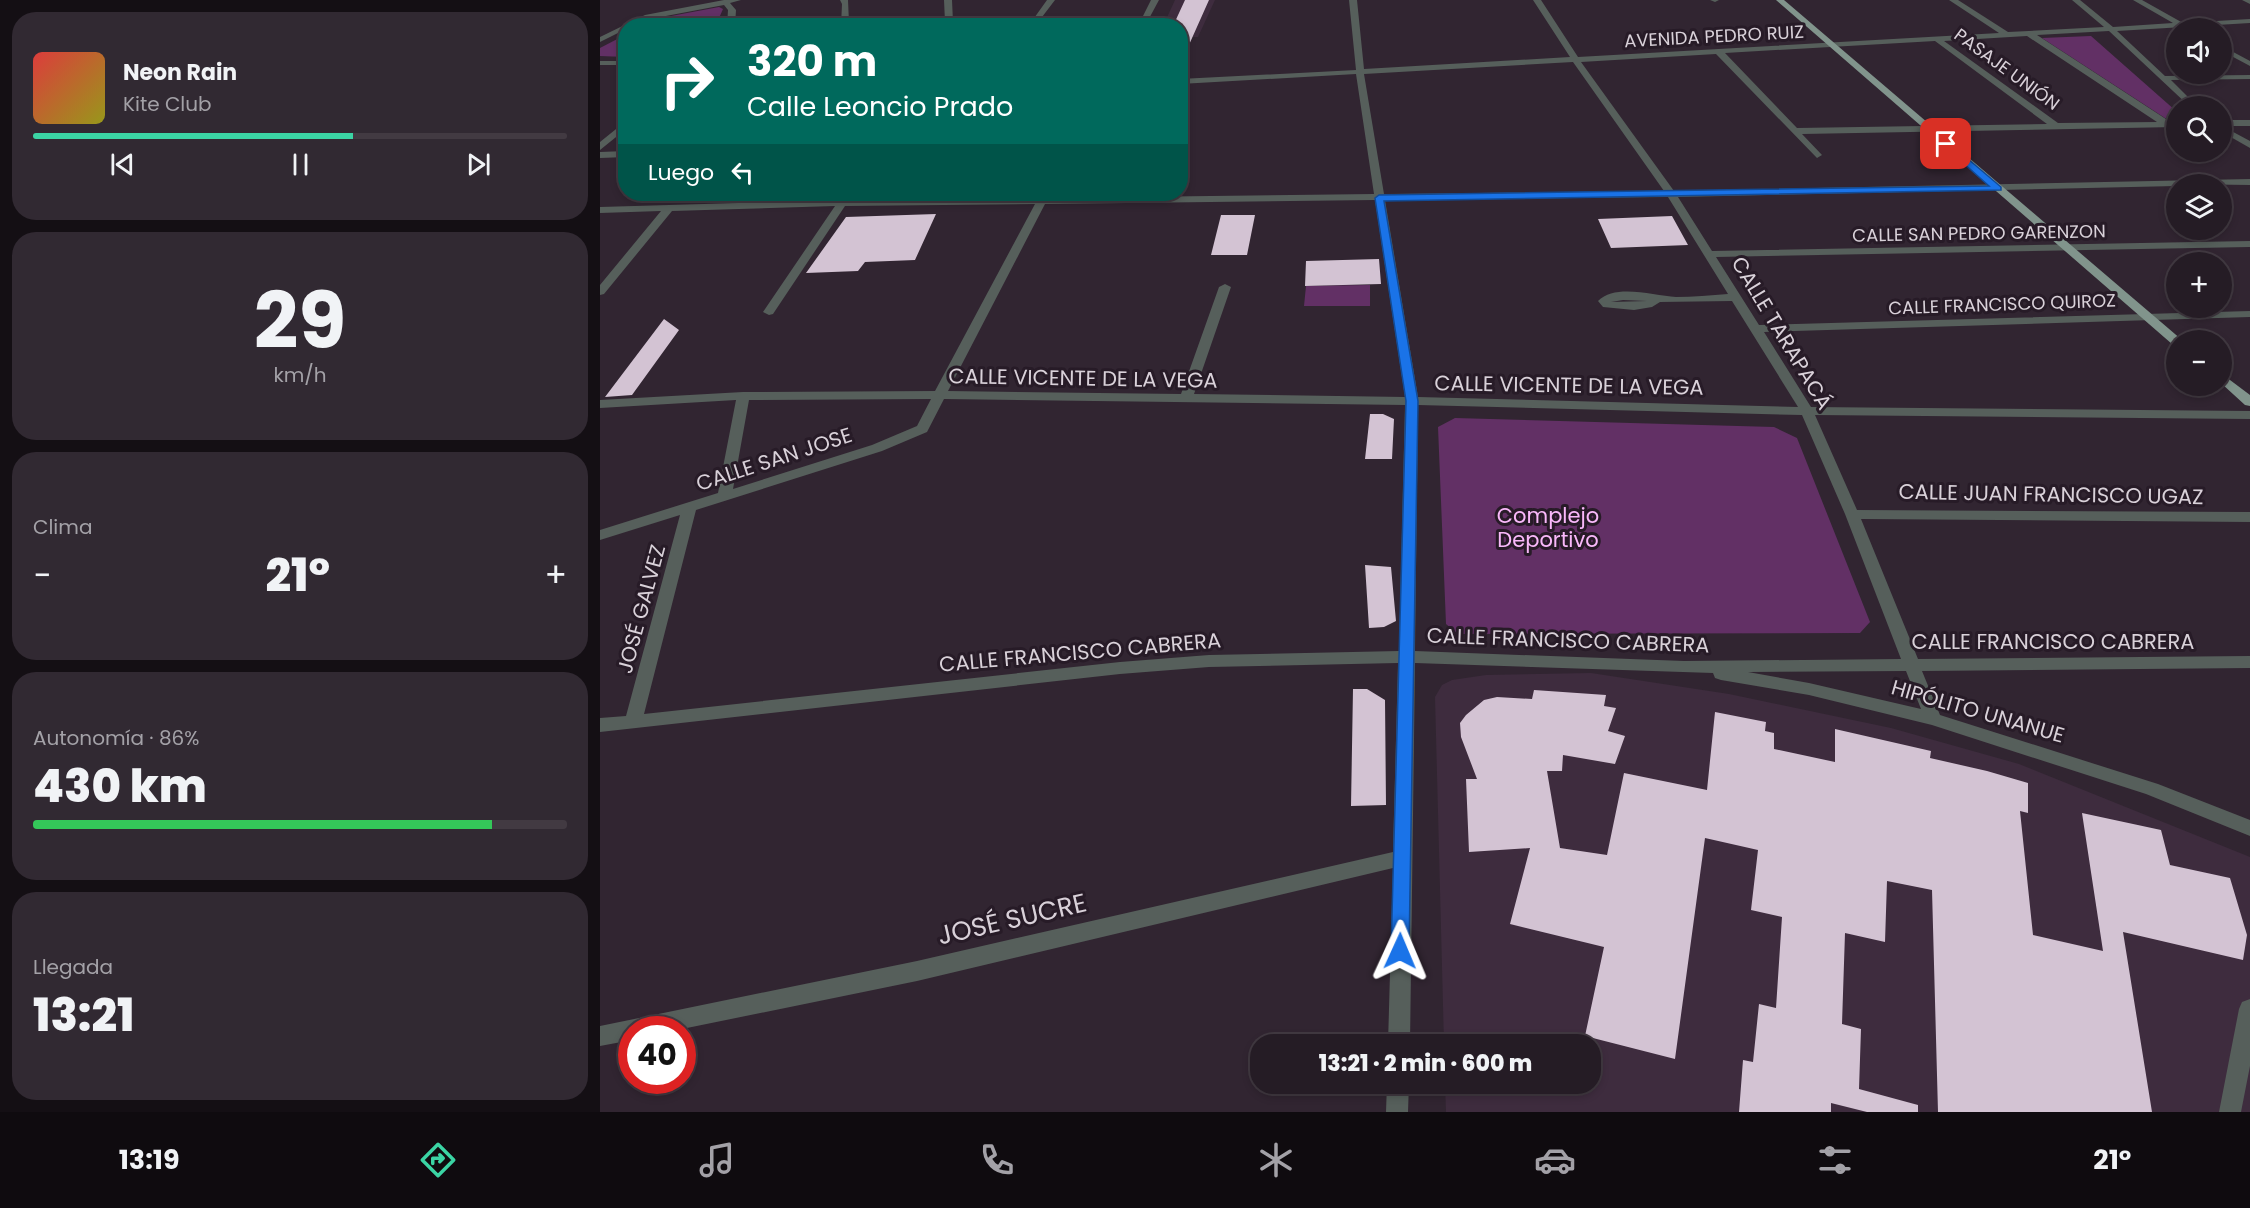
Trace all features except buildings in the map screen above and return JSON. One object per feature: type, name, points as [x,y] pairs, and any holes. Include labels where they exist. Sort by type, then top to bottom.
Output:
[{"type":"main road","points":[[1780,0],[2166,332]]},
{"type":"main road","points":[[2232,387],[2250,402]]},
{"type":"street","points":[[646,18],[737,0]]},
{"type":"street","points":[[844,0],[845,18]]},
{"type":"street","points":[[948,0],[949,18]]},
{"type":"street","points":[[1038,18],[1051,0]]},
{"type":"street","points":[[1145,18],[1155,0]]},
{"type":"street","points":[[1353,0],[1360,72],[1412,401],[1399,1034]]},
{"type":"street","name":"CALLE TARAPACÁ","points":[[1537,0],[1575,59],[1671,194],[1807,411],[1852,513],[1933,719]]},
{"type":"street","points":[[1953,0],[2007,35]]},
{"type":"street","points":[[2076,0],[2111,29],[2183,96]]},
{"type":"street","points":[[2137,0],[2169,18]]},
{"type":"street","points":[[725,2],[732,10],[732,18]]},
{"type":"street","name":"AVENIDA PEDRO RUIZ","points":[[2232,23],[2250,21]]},
{"type":"street","name":"AVENIDA PEDRO RUIZ","points":[[1188,82],[2028,33],[2166,28]]},
{"type":"street","points":[[600,40],[618,30]]},
{"type":"street","points":[[2028,33],[2166,120]]},
{"type":"street","name":"PASAJE UNIÓN","points":[[1937,39],[2057,127]]},
{"type":"street","points":[[1718,51],[1818,155]]},
{"type":"street","points":[[2232,54],[2250,64]]},
{"type":"street","points":[[600,63],[618,63]]},
{"type":"street","points":[[2164,78],[2250,76]]},
{"type":"street","points":[[2232,123],[2250,123]]},
{"type":"street","points":[[1794,131],[2166,124]]},
{"type":"street","points":[[600,147],[618,131]]},
{"type":"street","points":[[2232,135],[2250,145]]},
{"type":"street","points":[[600,155],[618,154]]},
{"type":"street","points":[[1188,198],[1671,194],[2250,183]]},
{"type":"street","points":[[600,210],[922,201]]},
{"type":"street","name":"CALLE SAN JOSE","points":[[600,535],[724,497],[911,435],[922,429],[1040,201]]},
{"type":"street","points":[[769,312],[842,203]]},
{"type":"street","points":[[600,292],[669,208]]},
{"type":"street","name":"CALLE SAN PEDRO GARENZON","points":[[1709,254],[2250,244]]},
{"type":"street","points":[[1186,398],[1225,287]]},
{"type":"street","points":[[1658,299],[1736,297]]},
{"type":"street","name":"CALLE FRANCISCO QUIROZ","points":[[1756,329],[2250,314]]},
{"type":"street","name":"CALLE VICENTE DE LA VEGA","points":[[600,404],[743,396],[940,395],[1412,401],[1807,411],[2250,415]]},
{"type":"street","points":[[724,497],[743,396]]},
{"type":"street","name":"JOSÉ GALVEZ","points":[[633,721],[689,508]]},
{"type":"street","name":"CALLE JUAN FRANCISCO UGAZ","points":[[1852,513],[2250,517]]},
{"type":"street","name":"CALLE FRANCISCO CABRERA","points":[[600,725],[1120,668],[1209,661],[1407,657],[1684,667],[2250,662]]},
{"type":"street","name":"HIPÓLITO UNANUE","points":[[1684,667],[1809,689],[1933,719],[2152,789],[2250,828]]},
{"type":"street","name":"JOSÉ SUCRE","points":[[696,1016],[917,970],[1401,858]]},
{"type":"street","points":[[2230,1112],[2250,1009]]},
{"type":"street","name":"JOSÉ SUCRE","points":[[600,1036],[618,1032]]},
{"type":"street","points":[[1398,1094],[1398,1112]]},
{"type":"shaded area","points":[[1175,0],[1215,0],[1198,37],[1188,37],[1188,18],[1167,18]]},
{"type":"shaded area","points":[[1591,673],[1729,694],[1891,728],[2019,764],[2250,857],[2250,1112],[1446,1112],[1445,1094],[1601,1094],[1601,1034],[1444,1034],[1435,697],[1442,685],[1452,680],[1486,675]]},
{"type":"green space","points":[[719,7],[723,9],[719,18],[660,18]]},
{"type":"green space","points":[[2091,36],[2166,102],[2166,118],[2165,118],[2042,38]]},
{"type":"green space","points":[[618,39],[618,57],[600,56],[600,48]]},
{"type":"green space","points":[[1370,285],[1370,306],[1304,306],[1306,286]]},
{"type":"green space","name":"Complejo Deportivo","points":[[1455,418],[1774,427],[1797,438],[1870,622],[1860,633],[1458,634],[1446,624],[1438,427]]},
{"type":"route","points":[[1400,951],[1412,401],[1379,198],[1997,188],[1946,144]]}]
